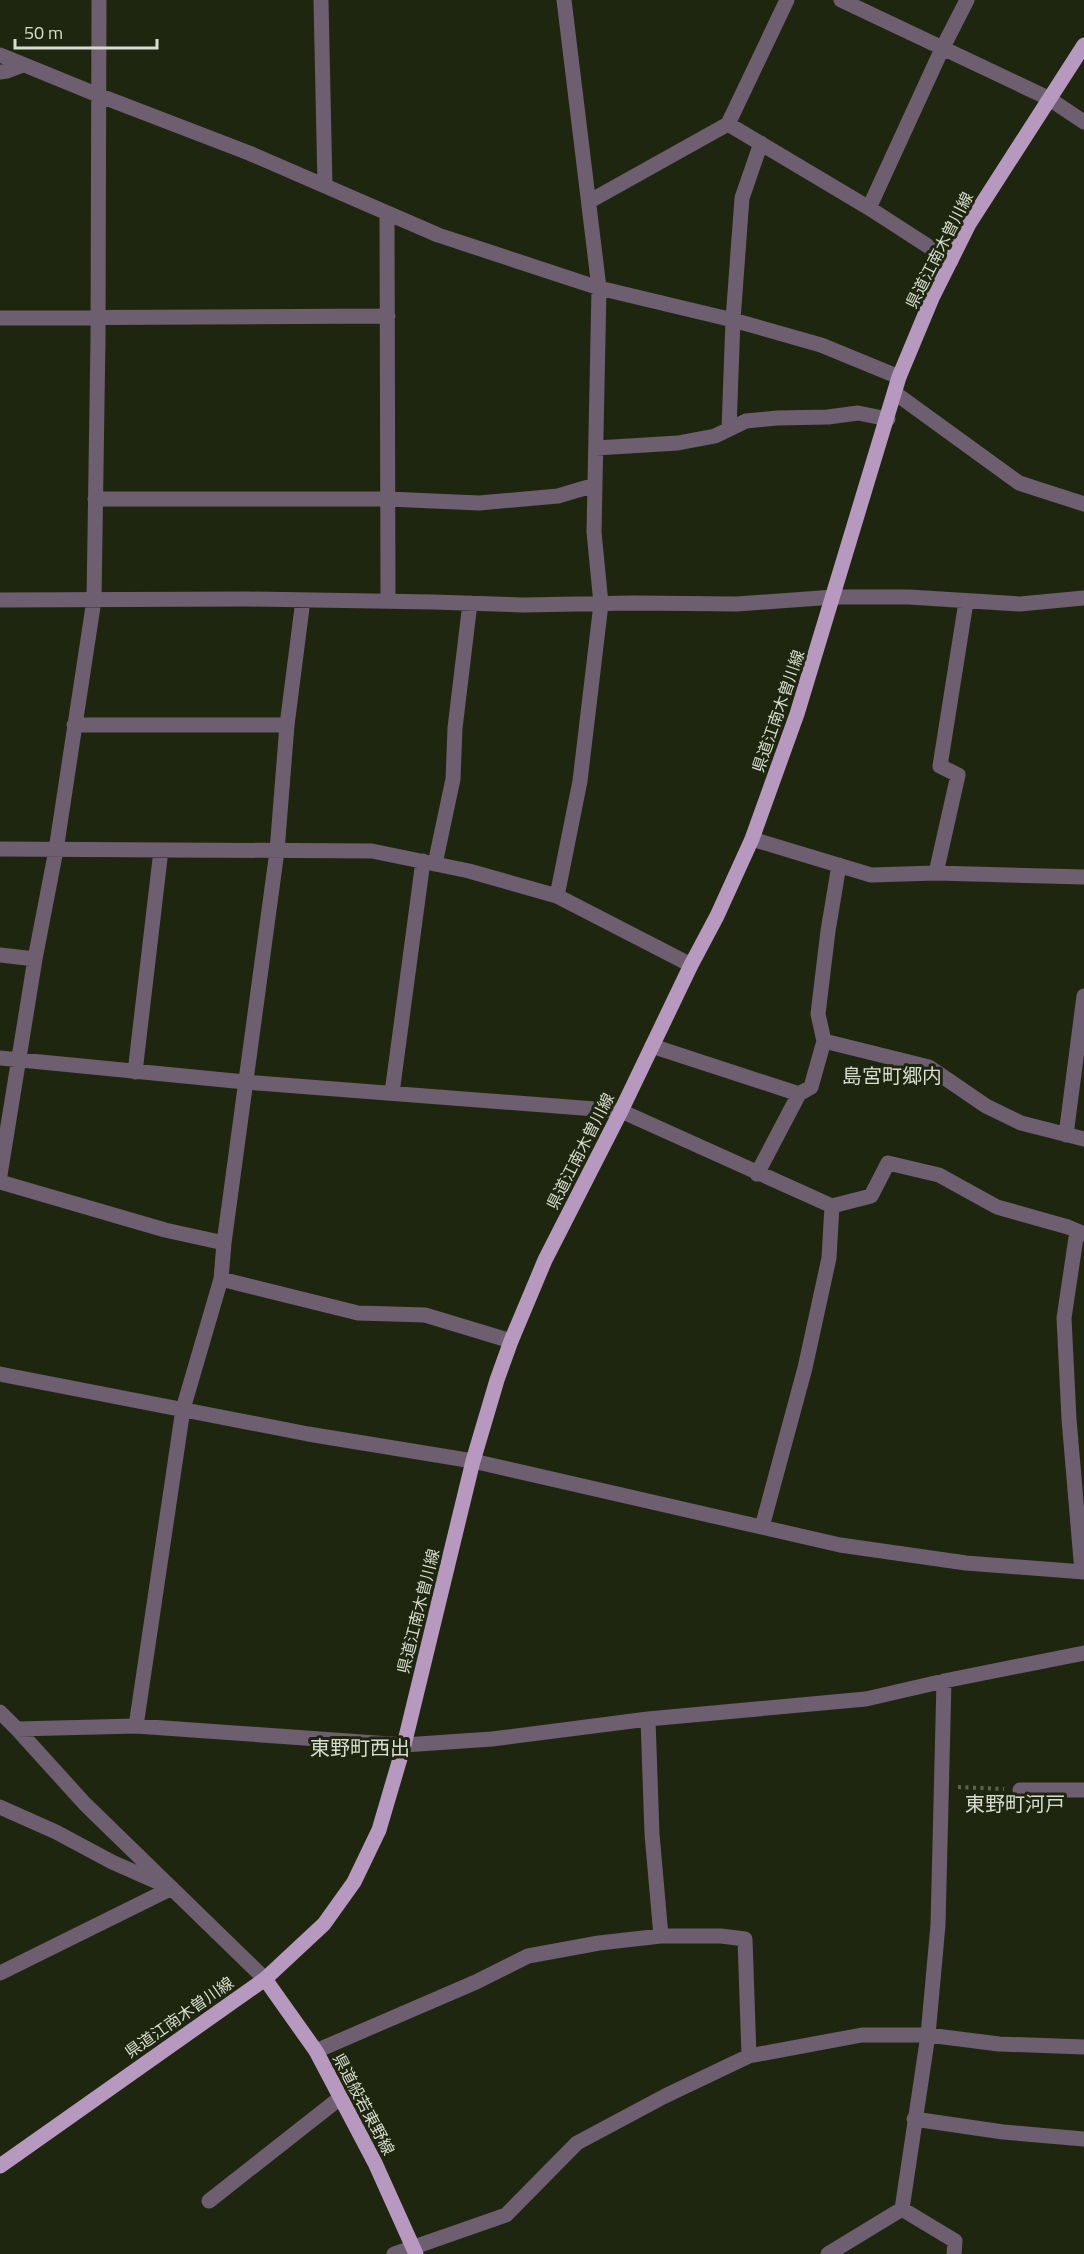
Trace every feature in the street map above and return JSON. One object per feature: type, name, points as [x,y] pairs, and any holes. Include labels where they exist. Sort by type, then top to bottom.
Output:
[{"type":"main road","name":"県道江南木曽川線","points":[[0,2166],[265,1979],[324,1924],[354,1882],[379,1830],[404,1745],[473,1461],[511,1341],[545,1260],[717,916],[752,839],[797,714],[899,377],[932,298],[969,224],[1084,45]]},
{"type":"main road","name":"県道般若東野線","points":[[265,1979],[316,2051],[375,2163],[414,2251]]},
{"type":"street","points":[[0,1173],[35,959],[56,850],[94,600],[99,0]]},
{"type":"street","points":[[321,0],[325,186]]},
{"type":"street","points":[[557,896],[580,782],[601,604],[594,532],[599,288],[564,0]]},
{"type":"street","points":[[590,201],[728,124],[787,0]]},
{"type":"street","points":[[841,0],[1048,98],[1084,122]]},
{"type":"street","points":[[870,208],[942,49],[967,0]]},
{"type":"street","points":[[0,55],[249,153],[438,235],[599,288],[733,320],[820,345],[899,377]]},
{"type":"street","points":[[0,72],[23,65]]},
{"type":"street","points":[[728,124],[870,208],[951,261]]},
{"type":"street","points":[[729,429],[733,320],[742,198],[762,143]]},
{"type":"street","points":[[387,213],[388,601]]},
{"type":"street","points":[[0,318],[388,316]]},
{"type":"street","points":[[895,393],[1019,483],[1084,504]]},
{"type":"street","points":[[596,448],[678,443],[715,436],[746,421],[828,417],[858,413],[888,419]]},
{"type":"street","points":[[95,499],[388,499],[478,502],[558,496],[595,485]]},
{"type":"street","points":[[0,600],[303,600],[523,605],[736,604],[834,597],[909,597],[1020,604],[1084,598]]},
{"type":"street","points":[[136,1726],[183,1410],[221,1278],[277,851],[287,725],[303,600]]},
{"type":"street","points":[[936,873],[958,775],[940,766],[966,602]]},
{"type":"street","points":[[392,1093],[429,862],[453,779],[455,728],[470,603]]},
{"type":"street","points":[[74,725],[287,725]]},
{"type":"street","points":[[752,839],[871,875],[936,873],[1084,877]]},
{"type":"street","points":[[0,849],[372,850],[469,871],[557,896],[691,965]]},
{"type":"street","points":[[135,1072],[161,850]]},
{"type":"street","points":[[758,1174],[799,1094],[811,1087],[824,1041],[818,1014],[839,866]]},
{"type":"street","points":[[0,956],[35,959]]},
{"type":"street","points":[[1066,1135],[1084,996]]},
{"type":"street","points":[[824,1041],[929,1067],[986,1106],[1021,1123],[1084,1139]]},
{"type":"street","points":[[652,1046],[799,1094]]},
{"type":"street","points":[[0,1058],[245,1082],[621,1111],[832,1206],[871,1196],[888,1163],[939,1175],[997,1208],[1081,1233],[1064,1318],[1069,1419],[1083,1572],[966,1563],[840,1545],[473,1461],[183,1410],[0,1374]]},
{"type":"street","points":[[0,1182],[165,1230],[224,1243]]},
{"type":"street","points":[[762,1527],[805,1368],[829,1258],[832,1206]]},
{"type":"street","points":[[221,1278],[358,1313],[425,1315],[511,1341]]},
{"type":"street","points":[[17,1729],[136,1726],[404,1745],[492,1739],[648,1719],[866,1699],[1084,1653]]},
{"type":"street","points":[[902,2209],[928,2035],[938,1925],[944,1681]]},
{"type":"street","points":[[0,1712],[85,1804],[265,1979]]},
{"type":"street","points":[[648,1719],[652,1834],[661,1936]]},
{"type":"street","points":[[1020,1790],[1084,1790]]},
{"type":"street","points":[[0,1807],[56,1832],[112,1862],[172,1888]]},
{"type":"street","points":[[0,1973],[172,1888]]},
{"type":"street","points":[[316,2051],[476,1982],[528,1956],[599,1943],[661,1936],[721,1936],[746,1939],[749,2056]]},
{"type":"street","points":[[394,2254],[414,2251],[506,2215],[577,2143],[665,2096],[749,2056],[862,2035],[928,2035],[999,2044],[1084,2047]]},
{"type":"street","points":[[209,2201],[340,2098]]},
{"type":"street","points":[[914,2120],[1003,2132],[1084,2139]]},
{"type":"street","points":[[828,2254],[902,2209]]},
{"type":"street","points":[[902,2209],[955,2241],[954,2254]]},
{"type":"path","points":[[940,1786],[1020,1790]]},
{"type":"district","name":"島宮町郷内","points":[[892,1075]]},
{"type":"district","name":"東野町西出","points":[[360,1747]]},
{"type":"district","name":"東野町河戸","points":[[1015,1803]]}]
